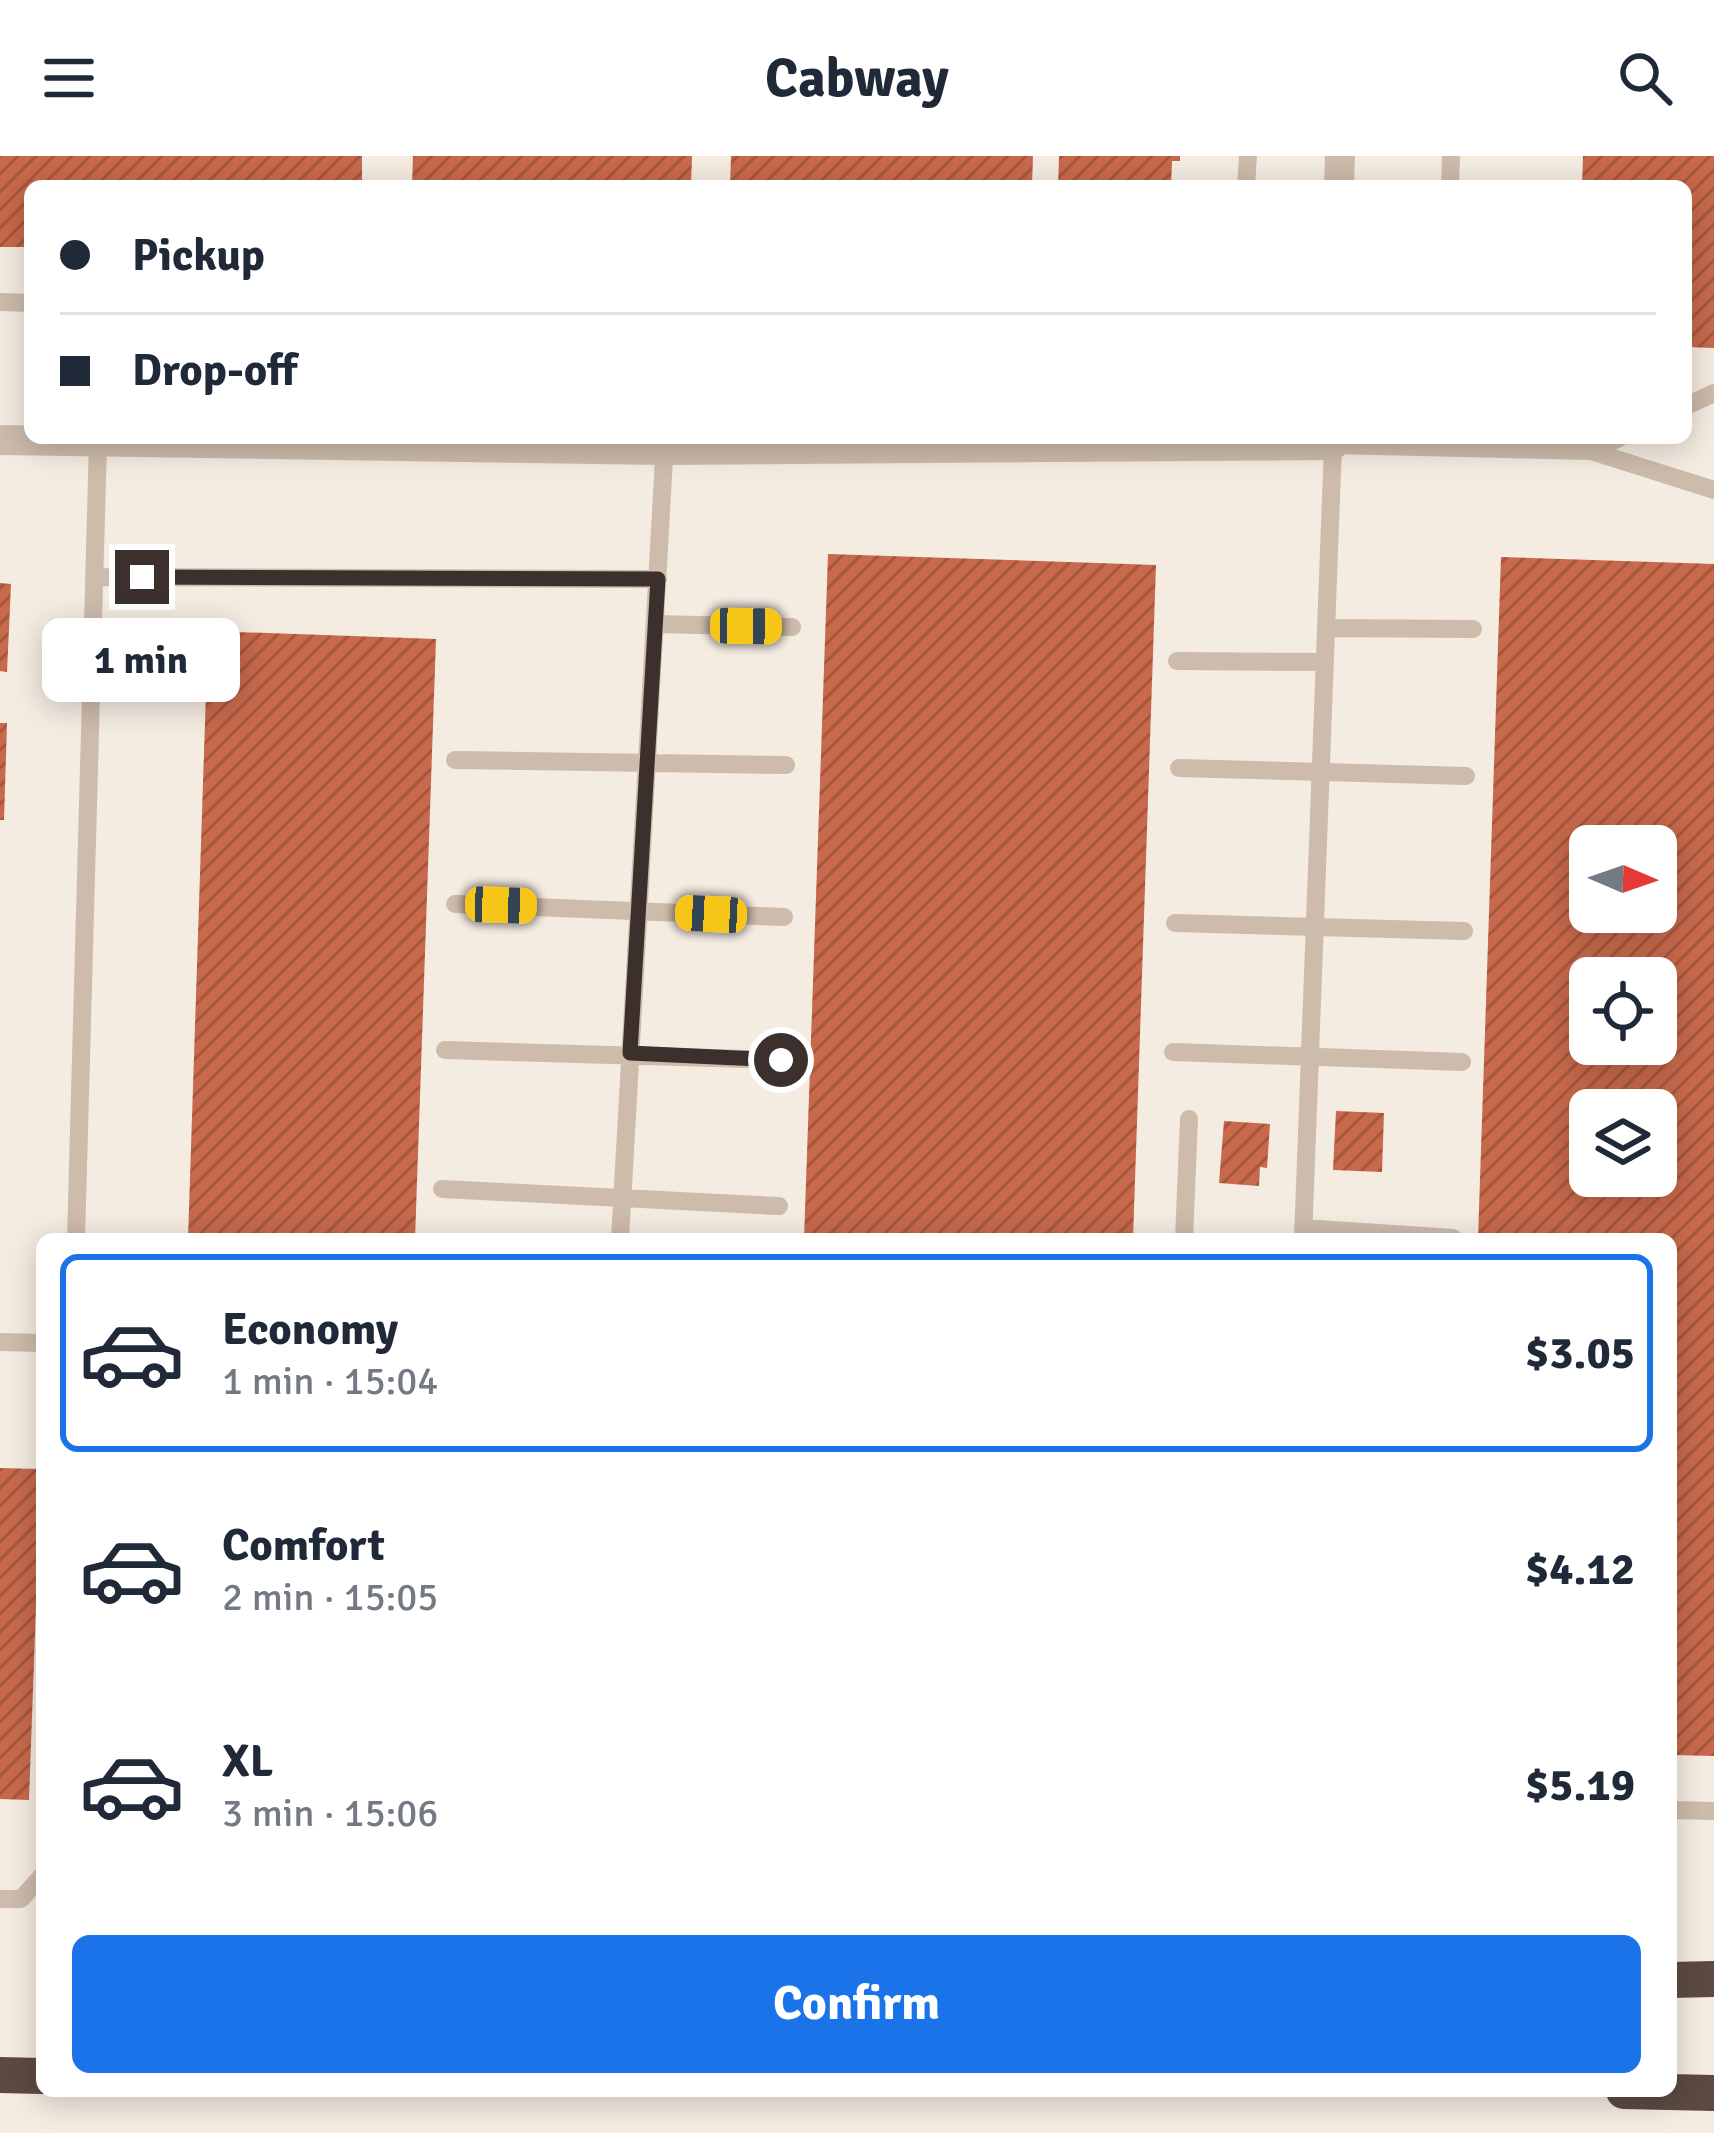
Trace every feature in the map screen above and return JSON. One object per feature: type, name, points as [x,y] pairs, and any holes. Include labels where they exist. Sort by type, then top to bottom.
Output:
[{"type":"highway","points":[[1677,1980],[1714,1979]]},
{"type":"highway","points":[[0,2075],[36,2076]]},
{"type":"highway","points":[[1677,2092],[1714,2093]]},
{"type":"lane","points":[[76,1233],[98,444]]},
{"type":"lane","points":[[620,1233],[665,444]]},
{"type":"lane","points":[[1303,1233],[1334,444]]},
{"type":"lane","points":[[1457,444],[1591,452],[1714,490]]},
{"type":"lane","points":[[1591,452],[1607,444]]},
{"type":"lane","points":[[95,577],[658,579]]},
{"type":"lane","points":[[655,624],[792,627]]},
{"type":"lane","points":[[1326,628],[1473,629]]},
{"type":"lane","points":[[1177,661],[1325,662]]},
{"type":"lane","points":[[455,760],[786,765]]},
{"type":"lane","points":[[1179,768],[1466,776]]},
{"type":"lane","points":[[455,904],[784,917]]},
{"type":"lane","points":[[1175,923],[1464,931]]},
{"type":"lane","points":[[445,1050],[781,1060]]},
{"type":"lane","points":[[1172,1052],[1462,1062]]},
{"type":"lane","points":[[1184,1233],[1189,1120]]},
{"type":"lane","points":[[442,1189],[779,1206]]},
{"type":"lane","points":[[0,1342],[36,1343]]},
{"type":"lane","points":[[1677,1810],[1714,1811]]},
{"type":"lane","points":[[0,1899],[21,1899],[36,1883]]},
{"type":"building","points":[[0,156],[362,156],[362,180],[24,180],[24,247],[0,247]]},
{"type":"building","points":[[413,156],[692,156],[691,180],[412,180]]},
{"type":"building","points":[[731,156],[1033,156],[1032,180],[730,180]]},
{"type":"building","points":[[1059,156],[1180,156],[1180,161],[1172,161],[1171,180],[1058,180]]},
{"type":"building","points":[[1583,156],[1714,156],[1714,348],[1692,347],[1692,180],[1582,180]]},
{"type":"building","points":[[828,554],[1156,565],[1133,1233],[804,1233]]},
{"type":"building","points":[[1501,557],[1714,564],[1714,1756],[1677,1755],[1677,1233],[1478,1233]]},
{"type":"building","points":[[0,583],[11,584],[7,672],[0,671]]},
{"type":"building","points":[[208,631],[436,639],[415,1233],[188,1233]]},
{"type":"building","points":[[0,723],[7,723],[4,820],[0,820]]},
{"type":"building","points":[[1336,1111],[1384,1113],[1382,1172],[1333,1170]]},
{"type":"building","points":[[1224,1121],[1270,1124],[1267,1168],[1260,1167],[1259,1186],[1219,1183]]},
{"type":"building","points":[[0,1468],[36,1469],[29,1800],[0,1799]]},
{"type":"route","points":[[142,577],[658,579],[630,1053],[781,1060]]}]
